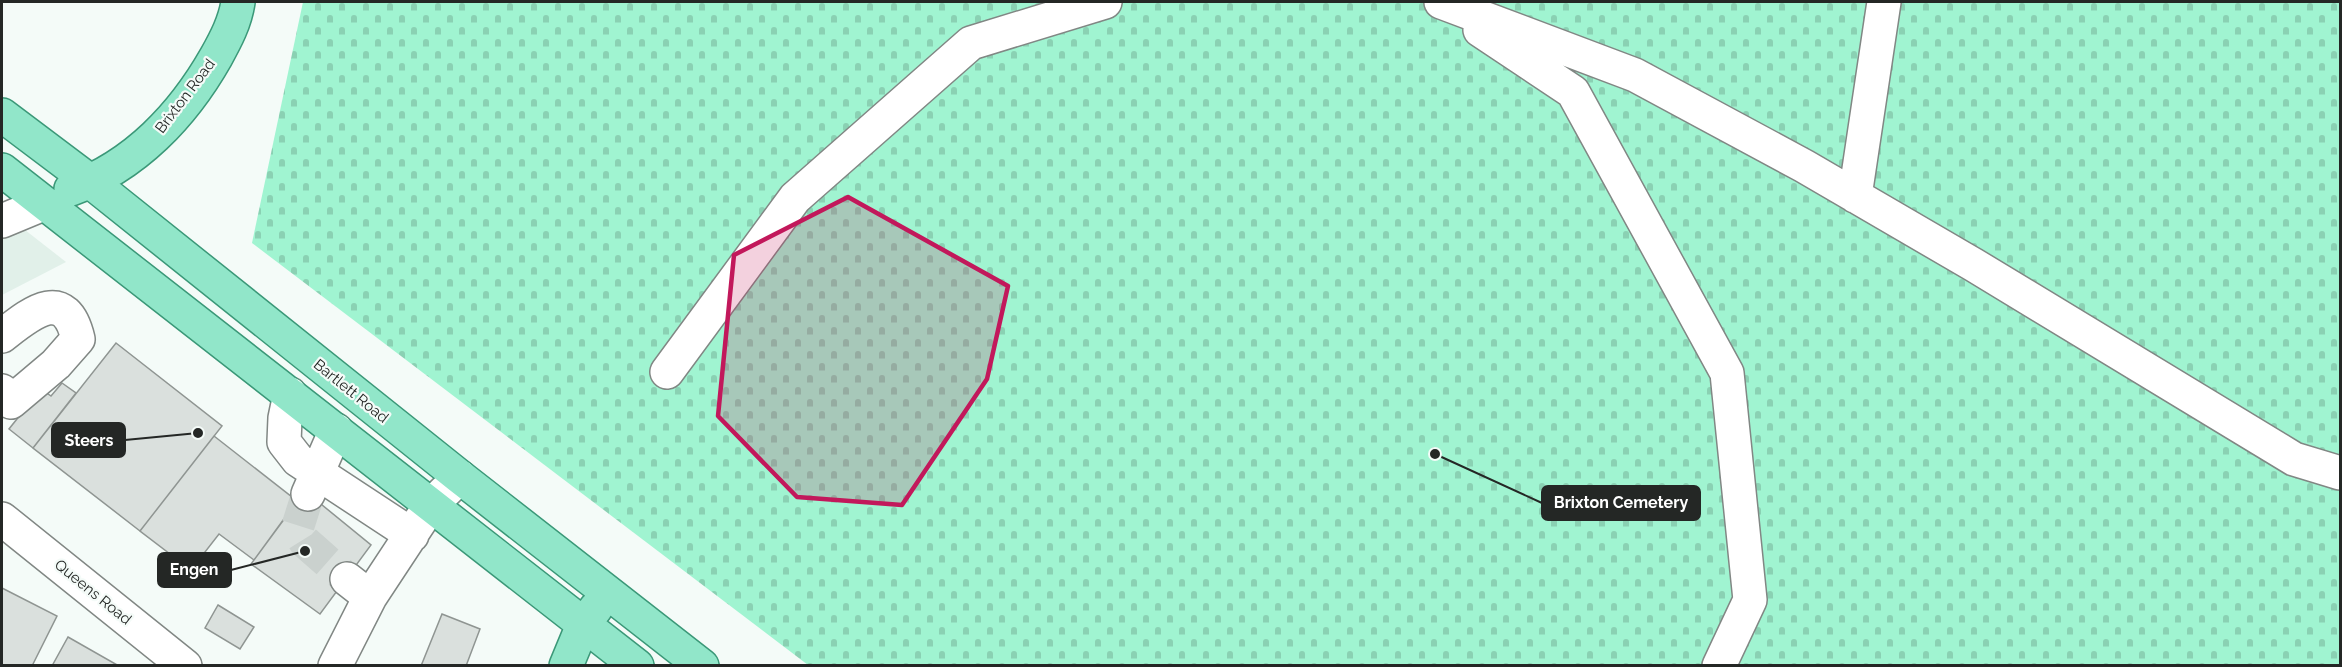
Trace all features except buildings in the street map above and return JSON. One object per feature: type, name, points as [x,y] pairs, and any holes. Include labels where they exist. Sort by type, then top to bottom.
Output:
[{"type":"main road","name":"Brixton Road","points":[[43,204],[91,182],[122,164],[149,143],[171,120],[208,71],[233,23],[238,2]]},
{"type":"main road","name":"Bartlett Road","points":[[2,115],[91,182],[460,477],[702,666]]},
{"type":"main road","points":[[2,170],[637,666]]},
{"type":"main road","points":[[566,666],[583,625],[608,592]]},
{"type":"street","points":[[667,372],[795,198],[971,43],[1105,2]]},
{"type":"street","points":[[1439,2],[1635,75],[1855,196],[1974,265],[2294,459],[2340,473]]},
{"type":"street","points":[[1439,2],[1573,92],[1727,373],[1750,600],[1719,666]]},
{"type":"street","points":[[1855,196],[1884,2]]},
{"type":"street","points":[[2,221],[43,204]]},
{"type":"street","points":[[2,336],[34,311],[48,307],[61,311],[74,322],[78,339],[56,363],[11,402],[2,391]]},
{"type":"street","points":[[290,394],[285,418],[284,442],[313,483],[412,535]]},
{"type":"street","points":[[313,483],[336,430]]},
{"type":"street","points":[[335,666],[359,588],[412,535],[430,506],[460,477]]},
{"type":"street","name":"Queens Road","points":[[2,519],[185,666]]},
{"type":"highlighted area","points":[[848,197],[1008,286],[987,379],[902,505],[797,497],[718,416],[734,255]]},
{"type":"shaded area","points":[[2,212],[66,262],[2,295]]},
{"type":"green space","points":[[303,2],[2340,2],[2340,665],[808,665],[252,243]]},
{"type":"tunnel","points":[[308,494],[297,529],[305,542],[347,579]]},
{"type":"place","name":"Steers","points":[[198,433]]},
{"type":"place","name":"Brixton Cemetery","points":[[1435,454]]},
{"type":"place","name":"Engen","points":[[305,551]]}]
